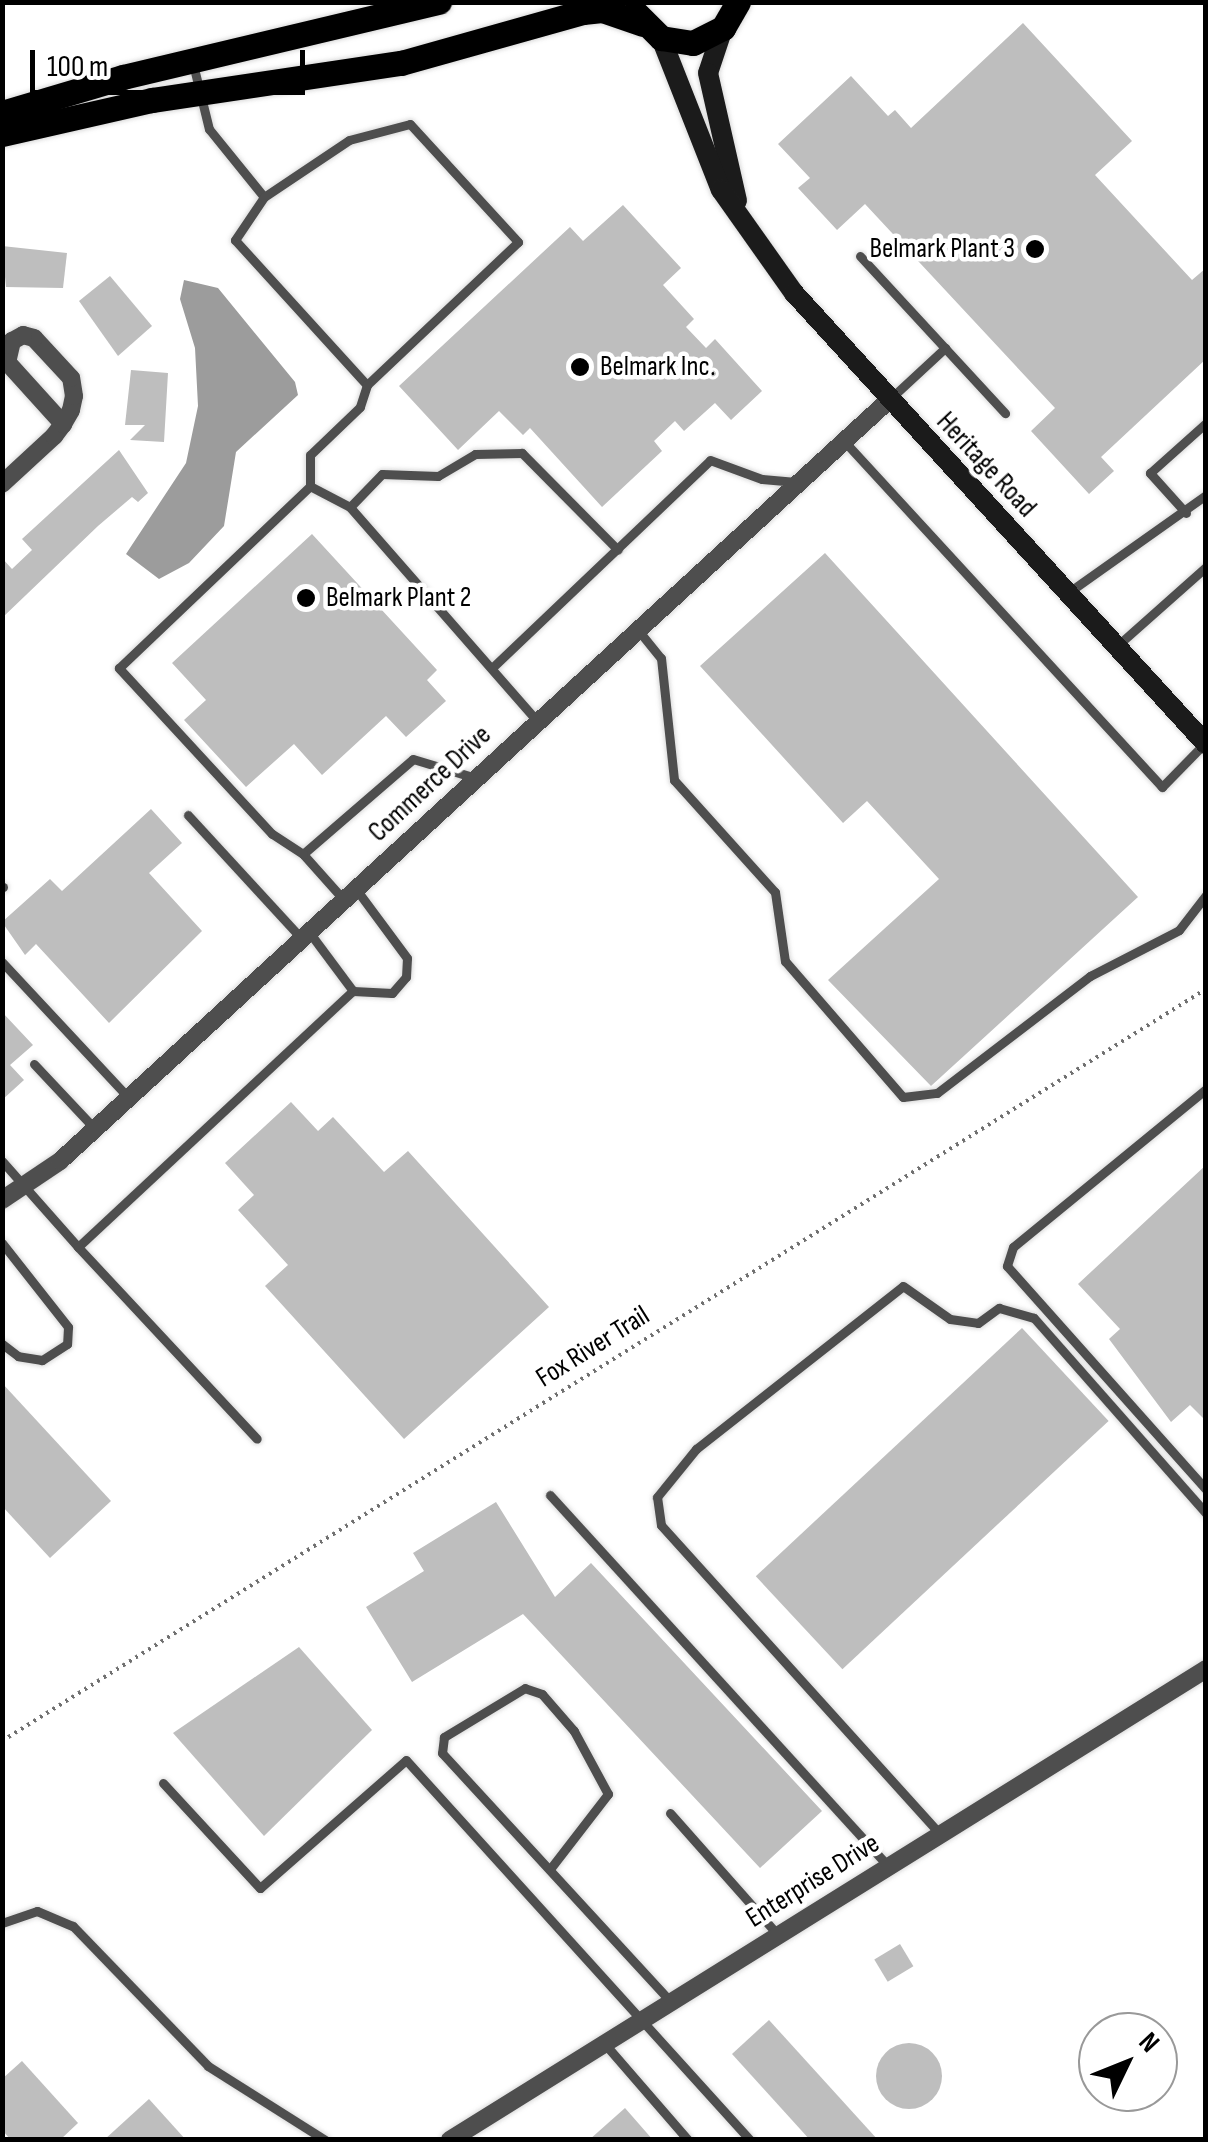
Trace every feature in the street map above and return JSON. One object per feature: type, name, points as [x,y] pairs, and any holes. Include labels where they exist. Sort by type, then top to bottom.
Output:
[{"type":"main road","points":[[2,113],[193,61],[440,2]]},
{"type":"main road","points":[[2,134],[200,92],[401,64],[583,12],[602,10],[645,22],[693,43],[736,12]]},
{"type":"main road","name":"Heritage Road","points":[[736,12],[708,73],[711,107],[739,213]]},
{"type":"main road","name":"Heritage Road","points":[[645,22],[707,161],[794,293],[1205,744]]},
{"type":"street","points":[[2,484],[63,424],[74,396],[71,378],[34,338],[12,340],[7,362],[63,424]]},
{"type":"street","name":"Commerce Drive","points":[[2,1200],[22,1190],[129,1098],[889,400]]},
{"type":"street","name":"Enterprise Drive","points":[[450,2140],[1206,1668]]},
{"type":"lane","points":[[193,61],[218,145],[253,177],[264,198]]},
{"type":"lane","points":[[78,1247],[353,991],[392,993],[406,978],[408,958],[350,894],[303,854],[272,834],[119,668],[310,486],[310,454],[360,407],[367,385],[518,242],[410,124],[349,140],[264,198],[235,240],[367,385]]},
{"type":"lane","points":[[860,256],[1005,413]]},
{"type":"lane","points":[[889,400],[945,348]]},
{"type":"lane","points":[[1186,513],[1150,473],[1206,423]]},
{"type":"lane","points":[[844,442],[1162,787],[1205,744]]},
{"type":"lane","points":[[350,507],[382,474],[438,476],[475,454],[522,454],[618,550]]},
{"type":"lane","points":[[494,666],[710,460],[762,479],[799,483]]},
{"type":"lane","points":[[310,486],[350,507],[494,666],[538,722]]},
{"type":"lane","points":[[1067,593],[1186,513],[1206,495]]},
{"type":"lane","points":[[1116,646],[1206,567]]},
{"type":"lane","points":[[638,630],[661,658],[674,780],[775,892],[784,961],[903,1097],[937,1093],[1090,976],[1179,930],[1206,895]]},
{"type":"lane","points":[[303,854],[414,759],[476,779]]},
{"type":"lane","points":[[188,815],[306,936],[353,991]]},
{"type":"lane","points":[[2,962],[129,1098]]},
{"type":"lane","points":[[34,1064],[95,1128]]},
{"type":"lane","points":[[1206,1089],[1013,1247],[1007,1266],[1206,1490]]},
{"type":"lane","points":[[2,1160],[22,1190],[257,1439]]},
{"type":"lane","points":[[2,1242],[68,1327],[66,1344],[42,1360],[18,1356],[2,1344]]},
{"type":"lane","points":[[940,1834],[661,1526],[657,1497],[696,1449],[902,1286],[950,1319],[978,1323],[999,1308],[1034,1318],[1206,1513]]},
{"type":"lane","points":[[550,1495],[888,1866]]},
{"type":"lane","points":[[550,1869],[606,1804],[608,1794],[574,1732],[542,1694],[525,1688],[444,1737],[442,1752],[672,2002]]},
{"type":"lane","points":[[163,1783],[260,1888],[406,1760],[643,2018],[658,2044],[750,2140]]},
{"type":"lane","points":[[670,1814],[778,1936]]},
{"type":"lane","points":[[2,1923],[37,1911],[73,1926],[208,2066],[319,2138]]},
{"type":"lane","points":[[604,2043],[688,2140]]},
{"type":"path","name":"Fox River Trail","points":[[2,1741],[1206,989]]},
{"type":"shaded area","points":[[184,280],[218,288],[295,382],[298,395],[236,452],[224,526],[189,563],[159,579],[126,554],[186,463],[198,406],[195,348],[180,299]]},
{"type":"building","name":"Belmark Plant 3","points":[[1023,23],[1132,141],[1095,175],[1192,280],[1206,268],[1206,359],[1101,457],[1114,471],[1089,494],[1031,431],[1055,408],[865,204],[837,230],[798,188],[810,178],[778,144],[851,76],[888,116],[895,110],[911,128]]},
{"type":"building","name":"Belmark Inc.","points":[[623,205],[681,268],[663,285],[694,319],[686,327],[706,348],[715,339],[762,391],[731,420],[715,403],[684,431],[675,421],[654,441],[662,451],[602,507],[530,428],[523,435],[499,411],[458,450],[399,386],[570,227],[583,241]]},
{"type":"building","points":[[2,246],[67,253],[63,288],[6,287]]},
{"type":"building","points":[[110,276],[152,326],[118,356],[79,301]]},
{"type":"building","points":[[131,370],[168,373],[164,442],[130,440],[145,425],[125,425]]},
{"type":"building","points":[[119,450],[148,493],[138,502],[132,497],[98,526],[2,618],[2,558],[12,569],[32,550],[22,539]]},
{"type":"building","name":"Belmark Plant 2","points":[[312,534],[437,670],[427,680],[446,701],[406,737],[386,716],[322,775],[294,744],[246,787],[184,720],[206,700],[172,663]]},
{"type":"building","points":[[825,553],[1138,897],[931,1086],[828,980],[939,879],[867,801],[843,823],[700,666]]},
{"type":"building","points":[[151,809],[182,843],[149,873],[202,931],[109,1023],[36,944],[25,955],[2,922],[50,879],[62,891]]},
{"type":"building","points":[[2,1012],[33,1045],[10,1065],[24,1080],[2,1100]]},
{"type":"building","points":[[291,1102],[318,1131],[333,1117],[384,1172],[408,1151],[549,1307],[404,1439],[265,1286],[288,1265],[238,1210],[254,1195],[225,1163]]},
{"type":"building","points":[[1206,1165],[1206,1421],[1190,1405],[1171,1422],[1109,1339],[1120,1329],[1078,1284]]},
{"type":"building","points":[[1022,1328],[1109,1421],[842,1669],[756,1576]]},
{"type":"building","points":[[2,1383],[111,1501],[50,1558],[2,1506]]},
{"type":"building","points":[[496,1502],[555,1597],[591,1563],[822,1811],[760,1868],[523,1614],[412,1682],[366,1607],[424,1571],[413,1553]]},
{"type":"building","points":[[299,1647],[372,1730],[264,1836],[173,1733]]},
{"type":"building","points":[[900,1944],[913,1966],[888,1982],[874,1959]]},
{"type":"building","points":[[769,2020],[878,2140],[810,2140],[732,2054]]},
{"type":"building","points":[[909,2043],[922,2045],[932,2053],[940,2063],[940,2089],[932,2099],[922,2107],[909,2109],[896,2107],[886,2099],[878,2089],[876,2076],[878,2063],[886,2053],[896,2045]]},
{"type":"building","points":[[22,2061],[78,2123],[60,2140],[11,2140],[2,2130],[2,2079]]},
{"type":"building","points":[[149,2099],[186,2140],[104,2140]]},
{"type":"building","points":[[625,2108],[653,2140],[589,2140]]},
{"type":"place","name":"Belmark Plant 3","points":[[1035,249]]},
{"type":"place","name":"Belmark Inc.","points":[[580,367]]},
{"type":"place","name":"Belmark Plant 2","points":[[306,598]]}]
